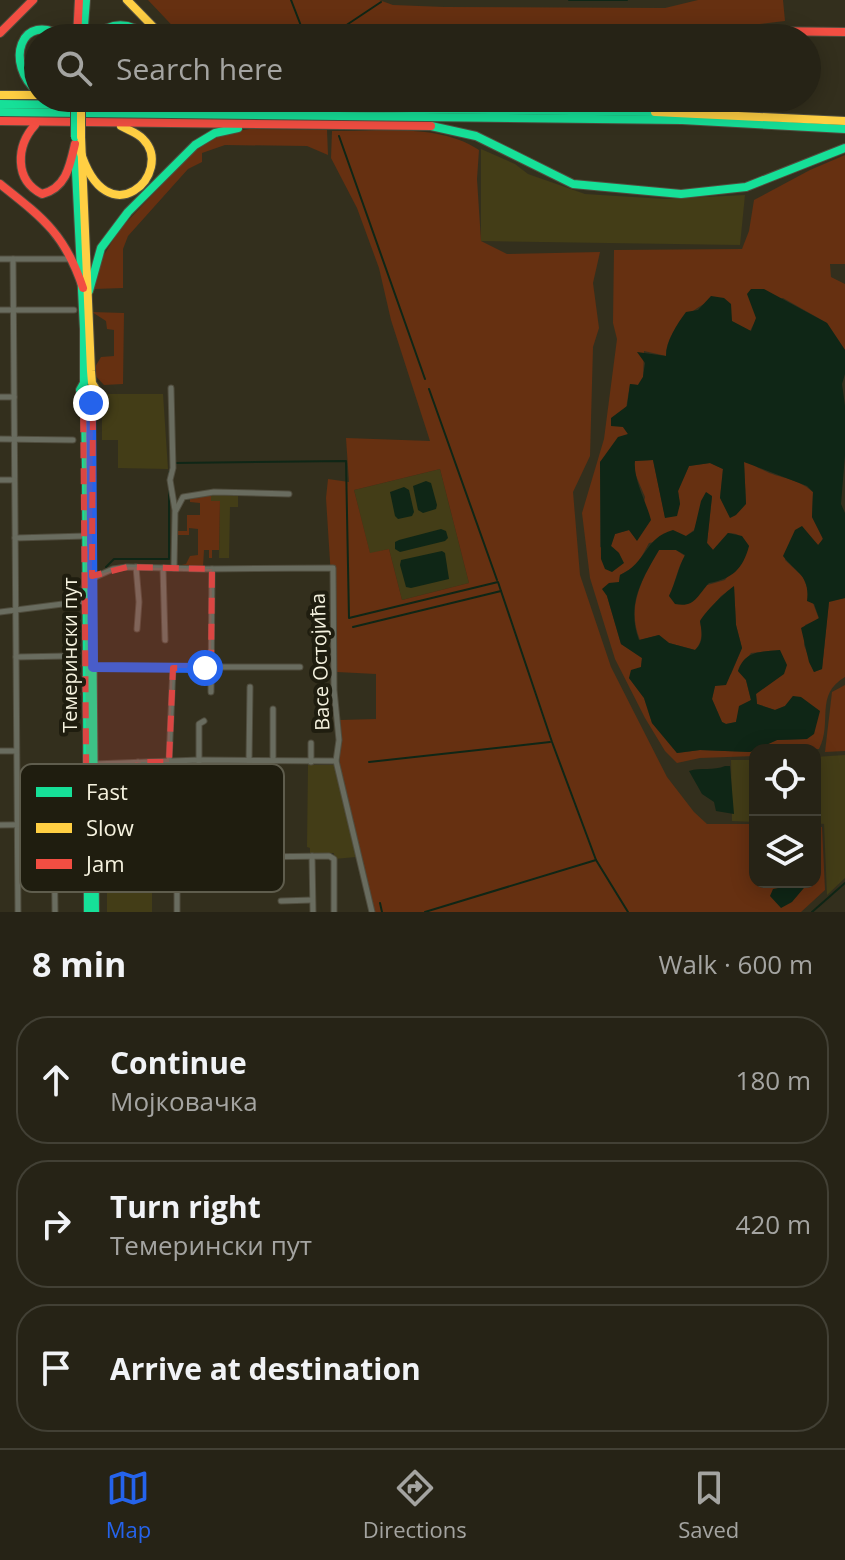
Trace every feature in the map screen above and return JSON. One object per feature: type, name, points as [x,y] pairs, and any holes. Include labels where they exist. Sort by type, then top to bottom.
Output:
[{"type":"main road","points":[[0,33],[33,0]]},
{"type":"main road","points":[[78,24],[79,0]]},
{"type":"main road","points":[[84,24],[86,0]]},
{"type":"main road","points":[[127,0],[150,24]]},
{"type":"main road","points":[[16,32],[24,28]]},
{"type":"main road","points":[[821,32],[845,32]]},
{"type":"main road","points":[[17,84],[24,87]]},
{"type":"main road","points":[[0,95],[24,94]]},
{"type":"main road","points":[[0,104],[24,104]]},
{"type":"main road","points":[[0,112],[682,120],[845,129]]},
{"type":"main road","points":[[78,112],[88,383]]},
{"type":"main road","points":[[687,112],[845,121]]},
{"type":"main road","points":[[0,121],[360,124],[452,129],[490,141],[573,184],[681,194],[746,187],[845,148]]},
{"type":"main road","points":[[17,132],[47,122]]},
{"type":"main road","points":[[78,142],[88,174],[101,190],[121,195],[141,187],[153,167],[149,144],[137,132],[111,122]]},
{"type":"main road","points":[[86,289],[107,237],[185,153],[215,133],[263,124]]},
{"type":"main road","points":[[7,177],[14,186],[30,194],[55,189],[66,176],[78,142]]},
{"type":"main road","points":[[0,184],[51,225],[64,240],[86,289]]},
{"type":"main road","name":"Темерински пут","points":[[88,764],[89,601],[93,578],[90,409],[97,389],[88,383],[80,390],[83,397],[86,536],[89,601],[93,667],[94,764]]},
{"type":"main road","points":[[83,397],[93,398]]},
{"type":"main road","name":"Темерински пут","points":[[88,912],[89,892]]},
{"type":"main road","name":"Темерински пут","points":[[93,892],[95,912]]},
{"type":"street","points":[[0,259],[68,259]]},
{"type":"street","points":[[13,259],[18,912]]},
{"type":"street","points":[[0,310],[74,310]]},
{"type":"street","points":[[171,388],[173,465],[170,480],[176,511],[174,568]]},
{"type":"street","points":[[0,397],[14,397]]},
{"type":"street","points":[[0,439],[73,440]]},
{"type":"street","points":[[0,480],[14,480]]},
{"type":"street","points":[[176,511],[183,497],[194,493],[289,494]]},
{"type":"street","points":[[15,538],[86,536]]},
{"type":"street","points":[[136,567],[139,602],[137,629]]},
{"type":"street","name":"Васе Остојића","points":[[93,578],[113,569],[136,567],[333,568],[334,690],[339,740],[336,761]]},
{"type":"street","points":[[163,568],[165,640]]},
{"type":"street","points":[[211,692],[212,569]]},
{"type":"street","points":[[0,612],[89,601]]},
{"type":"street","points":[[16,657],[68,656]]},
{"type":"street","points":[[93,667],[300,667]]},
{"type":"street","points":[[169,762],[173,667]]},
{"type":"street","points":[[249,761],[250,687]]},
{"type":"street","points":[[273,709],[273,761]]},
{"type":"street","points":[[199,764],[199,724],[204,721]]},
{"type":"street","points":[[311,743],[311,762]]},
{"type":"street","points":[[0,751],[16,751]]},
{"type":"street","points":[[94,764],[199,760],[336,761],[372,912]]},
{"type":"street","points":[[0,825],[17,825]]},
{"type":"street","points":[[284,856],[329,856],[334,859],[334,912]]},
{"type":"street","points":[[312,856],[313,912]]},
{"type":"street","points":[[55,892],[55,912]]},
{"type":"street","points":[[281,901],[312,900]]},
{"type":"highlighted area","points":[[83,397],[93,398],[92,576],[127,567],[212,569],[211,668],[173,668],[169,762],[138,762],[137,858],[87,859]]},
{"type":"shaded area","points":[[148,0],[379,0],[393,5],[444,7],[665,8],[698,0],[783,0],[785,21],[760,24],[171,24]]},
{"type":"shaded area","points":[[250,129],[327,130],[328,155],[307,146],[225,145],[202,153],[202,162],[188,169],[128,236],[123,249],[123,288],[94,289],[98,265],[119,230],[195,150],[221,135]]},
{"type":"shaded area","points":[[332,131],[427,132],[463,141],[479,150],[477,179],[481,241],[507,254],[600,252],[593,283],[599,328],[593,347],[590,456],[573,492],[580,575],[611,667],[667,777],[707,824],[749,824],[749,888],[821,888],[822,827],[825,890],[801,912],[375,912],[342,782],[340,720],[376,719],[376,674],[337,672],[326,498],[328,479],[349,482],[346,438],[430,441],[391,320],[379,268],[357,208],[331,158]],"holes":[[[440,469],[469,583],[402,600],[389,549],[370,553],[354,490]]]},
{"type":"shaded area","points":[[481,149],[515,164],[528,174],[585,194],[665,199],[745,195],[740,245],[481,241]]},
{"type":"shaded area","points":[[845,155],[845,264],[830,264],[831,277],[845,284],[845,350],[827,323],[783,298],[753,305],[757,318],[750,331],[731,321],[731,304],[707,303],[690,313],[669,340],[666,356],[644,351],[643,377],[638,385],[630,384],[623,427],[628,434],[600,462],[600,547],[619,553],[611,546],[615,534],[629,530],[637,540],[645,497],[634,471],[634,461],[653,460],[665,517],[680,504],[678,491],[689,466],[710,463],[723,469],[720,498],[746,504],[744,462],[800,484],[813,492],[812,517],[823,538],[819,546],[801,527],[785,560],[803,577],[819,619],[805,625],[804,645],[814,672],[822,669],[829,601],[845,598],[845,677],[830,692],[821,744],[768,744],[777,740],[807,739],[793,696],[785,706],[775,710],[757,704],[756,694],[780,650],[751,653],[738,671],[746,680],[751,700],[739,711],[736,722],[722,722],[712,699],[715,686],[731,674],[742,648],[736,625],[734,587],[721,596],[700,622],[701,640],[695,650],[669,643],[659,635],[640,640],[635,604],[642,582],[659,550],[676,550],[685,556],[669,596],[725,580],[749,546],[740,536],[732,533],[728,533],[713,550],[707,543],[712,497],[707,493],[694,530],[686,536],[649,543],[637,565],[620,575],[619,582],[607,596],[621,644],[642,658],[641,667],[629,678],[644,698],[652,723],[677,753],[700,750],[749,752],[749,756],[700,758],[677,763],[665,751],[645,718],[615,659],[590,578],[582,513],[604,439],[617,339],[613,323],[614,250],[742,249],[749,231],[754,200]]},
{"type":"shaded area","points":[[751,289],[764,289],[827,323],[845,350],[842,384],[845,455],[841,504],[845,513],[845,598],[829,602],[822,669],[814,672],[801,628],[819,618],[814,604],[807,601],[804,580],[783,556],[795,530],[802,526],[818,545],[823,539],[812,517],[813,492],[807,486],[744,462],[746,504],[730,518],[720,498],[723,469],[710,463],[689,466],[678,491],[680,504],[677,516],[665,518],[653,460],[635,461],[638,483],[651,520],[637,541],[629,530],[615,534],[611,546],[624,563],[612,572],[605,569],[601,559],[600,462],[618,437],[628,434],[623,427],[611,426],[611,418],[627,406],[630,384],[638,385],[643,377],[645,363],[637,352],[666,356],[670,339],[686,312],[698,310],[711,296],[724,298],[731,304],[732,321],[751,331],[756,318],[747,294]]},
{"type":"shaded area","points":[[92,312],[124,313],[123,384],[104,385],[92,372],[101,357],[114,356],[114,330],[107,329],[106,321]]},
{"type":"shaded area","points":[[102,394],[163,394],[168,469],[118,468],[118,440],[102,440]]},
{"type":"shaded area","points":[[440,469],[469,583],[402,600],[389,549],[370,554],[354,490]]},
{"type":"shaded area","points":[[426,481],[431,483],[437,505],[436,509],[423,513],[418,510],[413,486]]},
{"type":"shaded area","points":[[404,487],[409,490],[414,512],[412,516],[398,519],[390,492]]},
{"type":"shaded area","points":[[706,492],[712,496],[707,543],[713,550],[728,533],[742,536],[749,546],[743,561],[730,576],[709,583],[691,603],[682,605],[675,604],[669,596],[685,555],[676,550],[659,550],[642,582],[635,604],[635,627],[639,640],[659,635],[669,643],[695,650],[701,640],[700,621],[734,586],[736,625],[742,648],[726,685],[715,686],[712,699],[722,722],[736,722],[739,706],[751,700],[746,680],[738,671],[745,659],[754,653],[780,650],[787,665],[784,674],[756,694],[757,704],[775,710],[785,706],[793,696],[801,697],[820,711],[814,734],[807,739],[749,744],[749,752],[700,750],[677,753],[652,723],[644,698],[629,678],[631,670],[641,667],[642,658],[621,644],[607,596],[602,589],[609,583],[619,582],[620,575],[636,564],[656,539],[673,530],[686,536],[694,531]]},
{"type":"shaded area","points":[[211,495],[238,495],[238,507],[230,507],[229,558],[219,558],[220,501],[211,501]]},
{"type":"shaded area","points":[[211,495],[211,501],[220,501],[219,550],[212,550],[212,558],[209,558],[209,550],[204,550],[203,567],[177,566],[186,564],[190,556],[198,555],[198,529],[189,528],[189,535],[178,535],[177,560],[177,531],[187,531],[187,515],[200,515],[200,503],[190,502],[190,499]]},
{"type":"shaded area","points":[[441,529],[446,531],[448,538],[445,541],[400,552],[395,549],[395,542],[399,540]]},
{"type":"shaded area","points":[[442,551],[445,553],[449,579],[406,587],[401,560]]},
{"type":"shaded area","points":[[845,685],[845,751],[825,752],[832,692]]},
{"type":"shaded area","points":[[845,755],[845,878],[827,895],[824,824],[821,824],[821,757]]},
{"type":"shaded area","points":[[731,760],[749,760],[749,822],[732,821]]},
{"type":"shaded area","points":[[308,765],[334,765],[356,857],[334,859],[334,853],[310,853],[307,847]]},
{"type":"shaded area","points":[[730,766],[734,814],[716,811],[714,802],[702,794],[689,771]]},
{"type":"shaded area","points":[[804,888],[792,902],[781,908],[770,896],[773,889]]},
{"type":"shaded area","points":[[107,892],[152,892],[152,912],[107,912]]},
{"type":"waterway","points":[[291,0],[300,24]]},
{"type":"waterway","points":[[569,0],[627,0]]},
{"type":"waterway","points":[[348,24],[381,2]]},
{"type":"waterway","points":[[339,136],[425,379]]},
{"type":"waterway","points":[[429,389],[497,580]]},
{"type":"waterway","points":[[174,463],[346,461],[349,618],[498,582],[501,591]]},
{"type":"waterway","points":[[106,567],[114,559],[169,559],[169,472]]},
{"type":"waterway","points":[[353,627],[501,591],[596,860],[628,912]]},
{"type":"waterway","points":[[369,762],[550,742]]},
{"type":"waterway","points":[[425,912],[596,860]]},
{"type":"waterway","points":[[812,912],[845,883]]},
{"type":"waterway","points":[[380,903],[382,912]]},
{"type":"traffic: fast","points":[[84,24],[86,0]]},
{"type":"traffic: fast","points":[[24,41],[20,55],[24,72]]},
{"type":"traffic: fast","points":[[0,104],[24,104]]},
{"type":"traffic: fast","points":[[0,112],[682,120],[845,129]]},
{"type":"traffic: fast","points":[[75,112],[75,137]]},
{"type":"traffic: fast","points":[[431,126],[476,136],[573,184],[681,194],[746,187],[845,148]]},
{"type":"traffic: fast","points":[[89,291],[101,248],[128,212],[195,145],[215,133],[238,128]]},
{"type":"traffic: fast","points":[[75,152],[84,329],[84,383],[80,390],[85,409],[87,764]]},
{"type":"traffic: fast","points":[[91,503],[94,764]]},
{"type":"traffic: fast","points":[[88,892],[88,912]]},
{"type":"traffic: fast","points":[[95,892],[95,912]]},
{"type":"traffic: slow","points":[[127,0],[150,24]]},
{"type":"traffic: slow","points":[[0,95],[24,95]]},
{"type":"traffic: slow","points":[[81,112],[81,137]]},
{"type":"traffic: slow","points":[[655,112],[845,121]]},
{"type":"traffic: slow","points":[[80,150],[92,177],[106,191],[120,195],[134,191],[145,181],[151,167],[151,153],[141,137],[121,126]]},
{"type":"traffic: slow","points":[[81,137],[91,371],[92,383],[97,391],[90,409],[91,503]]},
{"type":"traffic: jam","points":[[0,33],[33,0]]},
{"type":"traffic: jam","points":[[78,24],[79,0]]},
{"type":"traffic: jam","points":[[821,32],[845,32]]},
{"type":"traffic: jam","points":[[0,121],[431,126]]},
{"type":"traffic: jam","points":[[35,125],[21,152],[22,172],[33,188],[42,194],[62,181],[75,144]]},
{"type":"traffic: jam","points":[[0,184],[51,228],[68,254],[83,288]]},
{"type":"route","points":[[91,403],[93,667],[205,668]]}]
